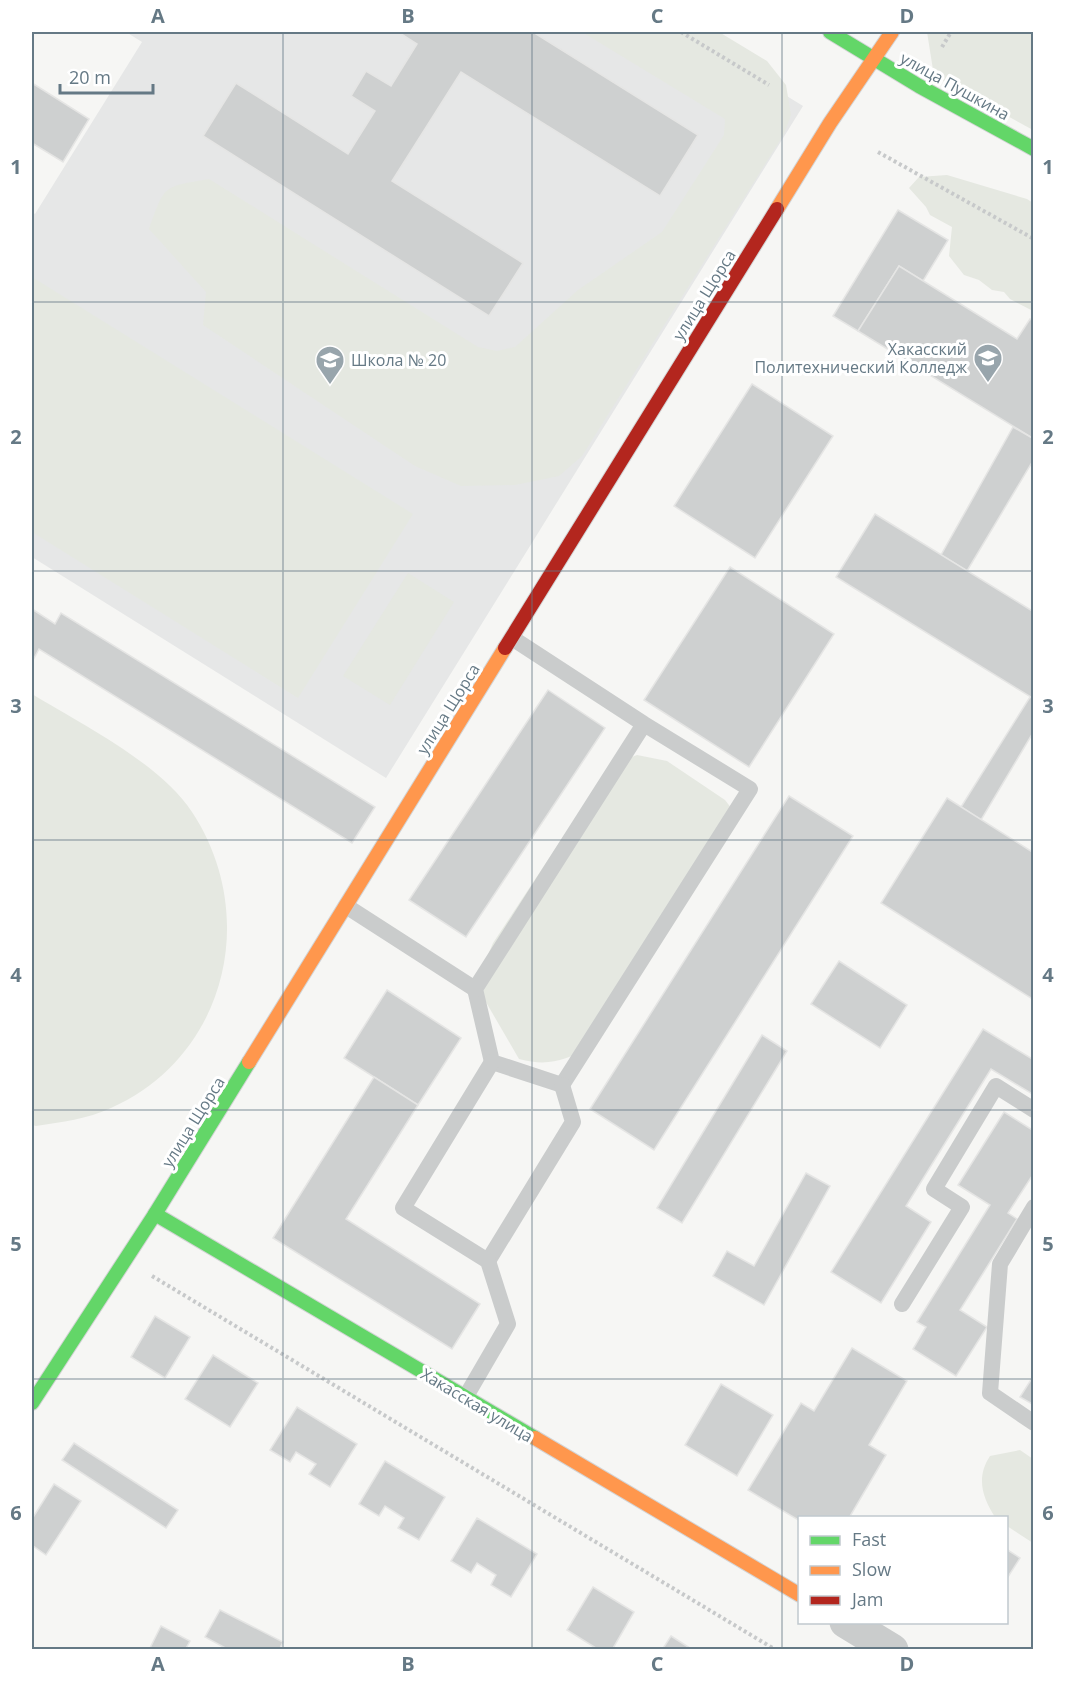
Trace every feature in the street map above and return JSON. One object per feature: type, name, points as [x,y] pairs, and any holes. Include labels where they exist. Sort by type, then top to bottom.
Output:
[{"type":"street","name":"улица Пушкина","points":[[830,32],[873,59],[1034,149]]},
{"type":"street","name":"улица Щорса","points":[[32,1403],[155,1214],[830,123],[892,32]]},
{"type":"street","name":"Хакасская улица","points":[[155,1214],[798,1594]]},
{"type":"street","points":[[848,1624],[892,1650]]},
{"type":"lane","points":[[488,1261],[573,1122],[562,1085],[750,789],[644,724],[512,638]]},
{"type":"lane","points":[[465,1398],[508,1324],[488,1261],[403,1208],[492,1062],[476,989],[644,724]]},
{"type":"lane","points":[[346,906],[476,989]]},
{"type":"lane","points":[[492,1062],[562,1085]]},
{"type":"lane","points":[[902,1304],[962,1207],[934,1189],[996,1086],[1034,1110]]},
{"type":"lane","points":[[1034,1207],[1000,1264],[990,1393],[1034,1423]]},
{"type":"path","points":[[681,32],[769,85]]},
{"type":"path","points":[[942,47],[951,32]]},
{"type":"path","points":[[878,152],[1034,239]]},
{"type":"path","points":[[144,1284],[150,1275],[776,1650]]},
{"type":"shaded area","name":"Школа № 20","points":[[126,32],[683,32],[803,106],[386,778],[32,557],[32,212],[35,214],[142,42]]},
{"type":"shaded area","points":[[582,32],[719,32],[767,61],[786,85],[791,115],[784,134],[582,456],[559,476],[515,485],[461,486],[415,466],[203,325],[206,292],[149,229],[167,190],[182,184],[209,179],[478,347],[497,351],[515,347],[578,290],[662,232],[724,135],[725,119]]},
{"type":"shaded area","points":[[927,32],[1033,32],[1033,130],[934,76]]},
{"type":"shaded area","points":[[947,175],[1027,199],[1033,203],[1033,311],[1010,299],[1004,292],[992,290],[979,280],[964,275],[949,256],[952,227],[930,215],[909,188],[919,177]]},
{"type":"shaded area","points":[[32,277],[413,514],[298,698],[32,532]]},
{"type":"shaded area","points":[[408,573],[454,602],[390,705],[343,676]]},
{"type":"shaded area","points":[[32,694],[140,761],[178,794],[192,812],[213,852],[224,894],[227,937],[220,979],[206,1019],[182,1054],[151,1085],[102,1112],[36,1126],[32,1125]]},
{"type":"shaded area","points":[[637,755],[667,761],[725,800],[735,813],[591,1047],[556,1061],[539,1062],[519,1059],[483,997],[482,969],[493,943],[602,778],[624,760]]},
{"type":"shaded area","points":[[1020,1450],[1033,1459],[1033,1543],[1008,1527],[1008,1516],[994,1516],[987,1502],[982,1479],[990,1456]]},
{"type":"building","points":[[398,32],[533,32],[698,135],[660,196],[461,72],[392,181],[523,263],[489,316],[203,136],[236,83],[348,154],[375,111],[351,96],[366,71],[391,86],[417,44]]},
{"type":"building","points":[[32,83],[89,119],[63,162],[32,143]]},
{"type":"building","points":[[898,210],[948,240],[923,281],[899,266],[858,331],[833,316]]},
{"type":"building","name":"Хакасский Политехнический Колледж","points":[[899,266],[1017,339],[1030,319],[1034,321],[1034,439],[858,331]]},
{"type":"building","points":[[752,384],[833,436],[755,558],[674,506]]},
{"type":"building","points":[[1013,427],[1034,439],[1034,459],[967,571],[941,555]]},
{"type":"building","points":[[875,514],[1034,612],[1034,699],[836,577]]},
{"type":"building","points":[[730,567],[834,634],[749,767],[644,700]]},
{"type":"building","points":[[32,609],[55,624],[61,613],[375,807],[352,843],[39,649],[32,662]]},
{"type":"building","points":[[548,690],[605,728],[466,937],[409,900]]},
{"type":"building","points":[[1030,697],[1034,699],[1034,731],[981,820],[961,807]]},
{"type":"building","points":[[789,796],[853,836],[654,1150],[590,1109]]},
{"type":"building","points":[[947,798],[1034,853],[1034,1000],[881,903]]},
{"type":"building","points":[[839,961],[907,1005],[880,1048],[811,1004]]},
{"type":"building","points":[[387,990],[461,1038],[418,1105],[344,1058]]},
{"type":"building","points":[[983,1029],[1034,1060],[1034,1095],[991,1069],[906,1206],[931,1222],[881,1303],[831,1272]]},
{"type":"building","points":[[762,1035],[787,1051],[682,1223],[657,1208]]},
{"type":"building","points":[[374,1077],[418,1105],[346,1219],[480,1304],[452,1349],[273,1238]]},
{"type":"building","points":[[1004,1112],[1034,1131],[1034,1173],[1008,1213],[1017,1219],[960,1310],[987,1327],[956,1376],[913,1349],[926,1327],[917,1322],[990,1205],[958,1185]]},
{"type":"building","points":[[806,1173],[830,1186],[764,1305],[713,1276],[727,1251],[754,1266]]},
{"type":"building","points":[[155,1316],[190,1337],[165,1378],[131,1357]]},
{"type":"building","points":[[852,1348],[907,1381],[869,1445],[886,1455],[850,1516],[798,1516],[798,1520],[748,1490],[801,1403],[814,1411]]},
{"type":"building","points":[[213,1355],[258,1383],[230,1427],[185,1399]]},
{"type":"building","points":[[1034,1375],[1034,1405],[1020,1397]]},
{"type":"building","points":[[721,1384],[773,1415],[737,1476],[685,1445]]},
{"type":"building","points":[[297,1407],[357,1444],[330,1487],[309,1474],[316,1464],[296,1452],[290,1462],[270,1450]]},
{"type":"building","points":[[74,1443],[178,1510],[166,1528],[62,1460]]},
{"type":"building","points":[[385,1461],[445,1497],[419,1540],[398,1528],[404,1518],[385,1506],[379,1516],[359,1504]]},
{"type":"building","points":[[54,1484],[81,1501],[46,1555],[32,1545],[32,1519]]},
{"type":"building","points":[[477,1518],[537,1554],[511,1597],[491,1585],[496,1575],[477,1563],[471,1573],[451,1561]]},
{"type":"building","points":[[1008,1550],[1020,1558],[1008,1577]]},
{"type":"building","points":[[593,1587],[634,1612],[612,1650],[599,1650],[567,1630]]},
{"type":"building","points":[[220,1610],[283,1642],[279,1650],[229,1650],[205,1637]]},
{"type":"building","points":[[161,1626],[190,1641],[185,1650],[149,1650]]},
{"type":"building","points":[[671,1636],[693,1650],[662,1650]]},
{"type":"traffic: fast","points":[[830,32],[919,86],[1034,149]]},
{"type":"traffic: fast","points":[[32,1403],[155,1214],[249,1062]]},
{"type":"traffic: fast","points":[[155,1214],[535,1438]]},
{"type":"traffic: slow","points":[[777,209],[830,123],[892,32]]},
{"type":"traffic: slow","points":[[249,1062],[505,648]]},
{"type":"traffic: slow","points":[[535,1438],[798,1594]]},
{"type":"traffic: jam","points":[[505,648],[777,209]]},
{"type":"place","name":"Хакасский Политехнический Колледж","points":[[988,384]]},
{"type":"place","name":"Школа № 20","points":[[330,386]]}]
